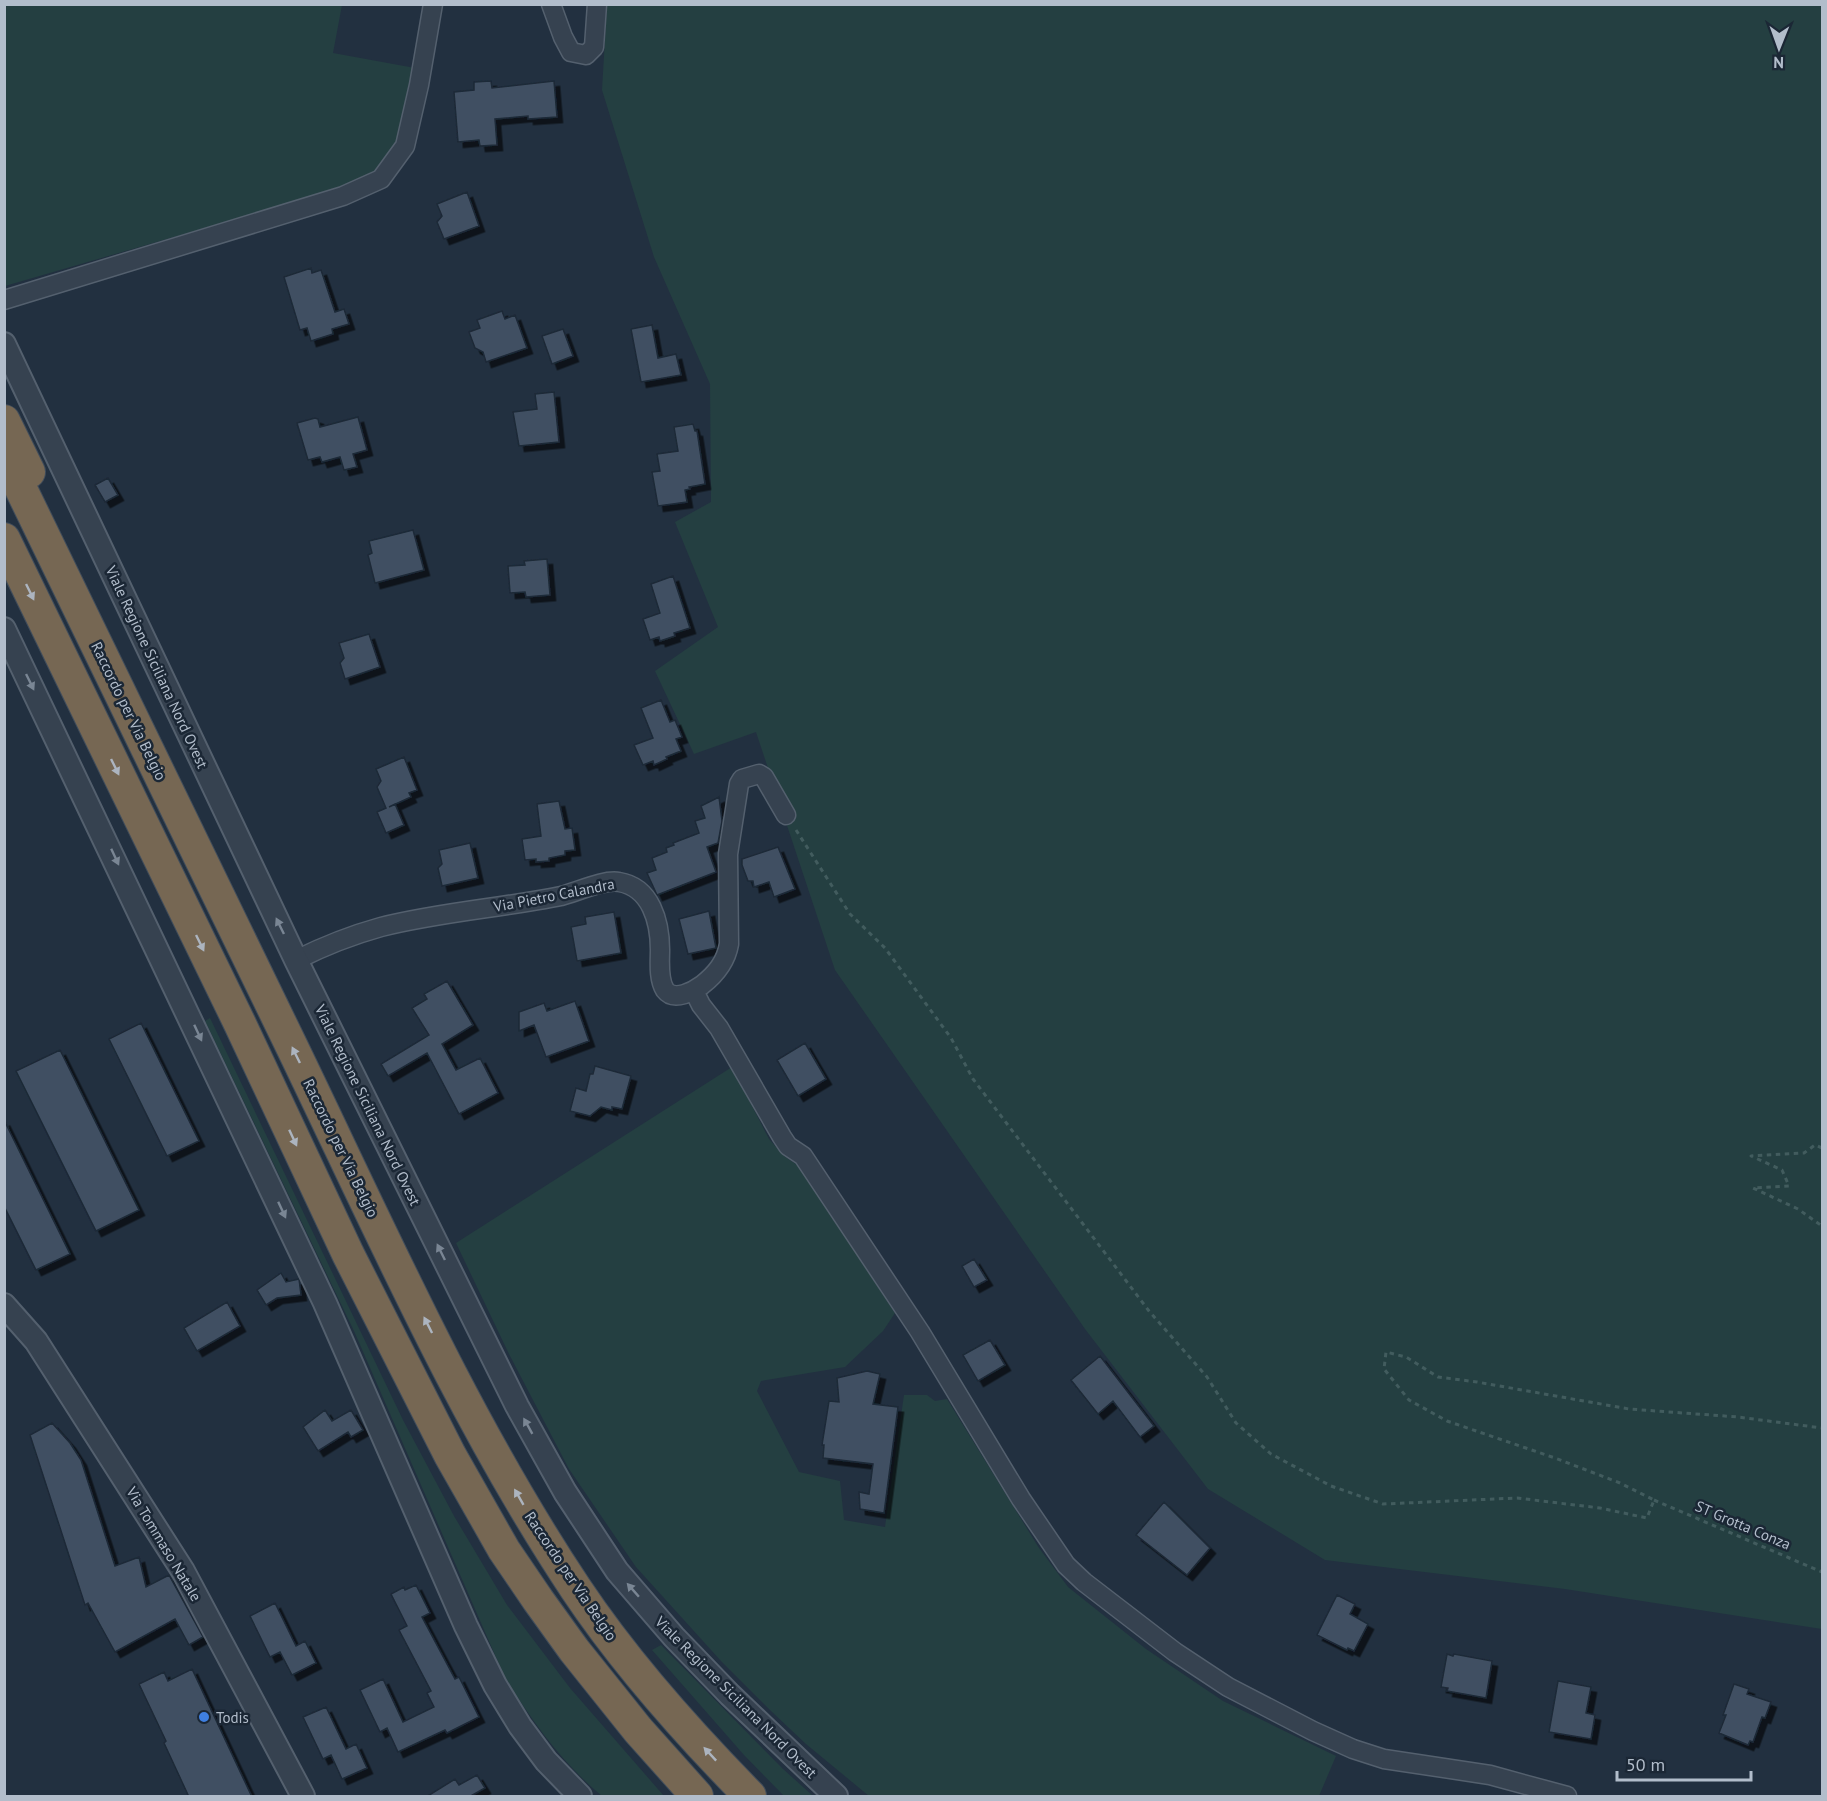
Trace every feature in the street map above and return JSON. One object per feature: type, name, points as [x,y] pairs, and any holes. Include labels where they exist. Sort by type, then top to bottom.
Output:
[{"type":"highway","points":[[4,421],[145,715],[222,899]]},
{"type":"highway","name":"Raccordo per Via Belgio","points":[[4,454],[222,899],[396,1263],[482,1432],[540,1533],[578,1592],[622,1652],[706,1751],[750,1797]]},
{"type":"highway","points":[[4,539],[235,1014],[348,1254],[455,1465],[504,1550],[556,1625],[638,1730],[697,1797]]},
{"type":"street","points":[[4,300],[343,196],[381,179],[405,146],[433,4]]},
{"type":"street","points":[[551,4],[571,52],[586,55],[594,47],[597,4]]},
{"type":"street","name":"Viale Regione Siciliana Nord Ovest","points":[[4,344],[296,960],[517,1406],[565,1492],[617,1571],[674,1637],[730,1695],[836,1797]]},
{"type":"street","points":[[4,629],[325,1303],[466,1626],[495,1685],[520,1726],[546,1761],[580,1797]]},
{"type":"street","points":[[786,815],[764,777],[759,774],[742,779],[739,784],[728,854],[728,956],[714,974],[694,990],[701,1005],[719,1028],[782,1137],[806,1161],[920,1332],[1021,1499],[1066,1565],[1084,1582],[1174,1652],[1228,1687],[1313,1731],[1384,1760],[1490,1775],[1567,1797]]},
{"type":"street","name":"Via Pietro Calandra","points":[[296,960],[326,945],[381,927],[561,896],[606,883],[620,882],[639,891],[655,913],[660,938],[661,975],[665,990],[677,995],[694,990]]},
{"type":"street","name":"Via Tommaso Natale","points":[[4,1305],[36,1341],[183,1571],[303,1797]]},
{"type":"path","points":[[786,815],[850,914],[885,948],[951,1038],[973,1080],[1149,1311],[1207,1377],[1236,1423],[1271,1454],[1331,1486],[1383,1504],[1517,1498],[1599,1508],[1647,1518],[1654,1500]]},
{"type":"path","points":[[1822,1148],[1815,1145],[1804,1153],[1751,1156],[1782,1170],[1789,1186],[1753,1188],[1798,1209],[1822,1226]]},
{"type":"path","name":"ST Grotta Conza","points":[[1822,1428],[1738,1417],[1629,1409],[1438,1377],[1406,1357],[1386,1352],[1384,1369],[1409,1400],[1447,1421],[1620,1483],[1654,1500],[1822,1572]]},
{"type":"green space","points":[[5,5],[342,5],[333,53],[415,68],[397,142],[376,172],[346,187],[5,286]]},
{"type":"green space","points":[[607,5],[1822,5],[1822,1629],[1565,1589],[1325,1560],[1208,1489],[1085,1329],[835,970],[756,732],[694,754],[655,671],[718,627],[675,522],[711,502],[710,384],[654,257],[602,90]]},
{"type":"green space","points":[[210,1018],[403,1420],[454,1516],[507,1605],[570,1688],[664,1796],[602,1796],[574,1770],[549,1741],[505,1678],[354,1331],[205,1021]]},
{"type":"green space","points":[[732,1067],[769,1139],[784,1156],[800,1167],[895,1313],[883,1331],[845,1367],[761,1381],[757,1391],[799,1472],[840,1481],[844,1520],[885,1527],[904,1395],[927,1395],[935,1401],[947,1399],[1039,1548],[1068,1587],[1146,1649],[1223,1701],[1336,1756],[1319,1796],[869,1796],[806,1744],[771,1711],[721,1661],[636,1567],[569,1469],[509,1354],[456,1243]]},
{"type":"green space","points":[[661,1645],[783,1769],[813,1796],[784,1796],[744,1755],[652,1650]]},
{"type":"building","points":[[491,81],[492,88],[554,81],[557,117],[528,119],[528,116],[495,119],[497,145],[480,146],[479,140],[458,142],[454,92],[474,90],[474,82]]},
{"type":"building","points":[[467,192],[479,226],[444,239],[437,222],[442,216],[437,204]]},
{"type":"building","points":[[311,268],[312,273],[321,270],[335,312],[344,309],[349,324],[332,329],[333,334],[311,341],[307,328],[300,330],[284,277]]},
{"type":"building","points":[[502,311],[505,319],[515,315],[527,348],[486,362],[483,352],[475,348],[469,332],[480,328],[477,320]]},
{"type":"building","points":[[652,325],[658,358],[676,354],[681,375],[641,382],[631,329]]},
{"type":"building","points":[[563,329],[573,356],[552,364],[542,336]]},
{"type":"building","points":[[554,392],[559,442],[519,446],[513,412],[537,409],[535,394]]},
{"type":"building","points":[[358,417],[367,450],[353,454],[357,467],[344,470],[340,457],[322,462],[320,457],[308,460],[297,423],[315,418],[318,419],[320,427]]},
{"type":"building","points":[[693,424],[697,431],[705,484],[685,490],[687,502],[658,506],[652,472],[660,471],[657,454],[678,451],[674,427]]},
{"type":"building","points":[[108,478],[118,495],[105,502],[95,485]]},
{"type":"building","points":[[413,530],[424,570],[375,583],[368,555],[372,553],[369,541]]},
{"type":"building","points":[[547,559],[550,595],[526,597],[525,592],[510,593],[508,566],[525,565],[524,561]]},
{"type":"building","points":[[673,576],[690,628],[660,641],[659,637],[650,640],[643,619],[660,613],[651,584]]},
{"type":"building","points":[[369,634],[380,667],[345,679],[340,663],[344,658],[339,643]]},
{"type":"building","points":[[661,700],[670,722],[675,720],[682,737],[676,739],[681,751],[654,765],[653,761],[643,765],[634,745],[653,738],[641,708]]},
{"type":"building","points":[[404,757],[417,790],[409,793],[411,797],[395,804],[404,825],[386,833],[377,812],[386,808],[377,787],[381,781],[376,769]]},
{"type":"building","points":[[719,797],[722,821],[718,843],[707,847],[716,872],[657,895],[647,873],[656,870],[652,858],[667,852],[666,848],[674,845],[673,843],[699,833],[695,821],[705,818],[701,806]]},
{"type":"building","points":[[559,801],[565,829],[572,828],[575,850],[565,851],[565,855],[549,858],[549,861],[525,860],[522,839],[541,836],[537,804]]},
{"type":"building","points":[[470,843],[478,878],[442,886],[438,868],[442,864],[439,850]]},
{"type":"building","points":[[778,847],[795,889],[774,897],[769,882],[754,887],[753,881],[748,881],[742,859]]},
{"type":"building","points":[[709,911],[716,948],[688,954],[679,919]]},
{"type":"building","points":[[614,912],[621,953],[577,961],[571,927],[586,924],[585,917]]},
{"type":"building","points":[[447,981],[473,1025],[442,1044],[456,1070],[480,1058],[498,1093],[459,1114],[427,1053],[388,1076],[381,1064],[429,1035],[412,1008],[427,999],[424,994]]},
{"type":"building","points":[[575,1001],[589,1041],[546,1057],[534,1025],[519,1031],[519,1012],[544,1003],[547,1011]]},
{"type":"building","points":[[141,1023],[199,1141],[167,1156],[109,1039]]},
{"type":"building","points":[[805,1043],[826,1079],[798,1096],[777,1060]]},
{"type":"building","points":[[60,1050],[139,1210],[96,1231],[16,1071]]},
{"type":"building","points":[[595,1066],[631,1076],[622,1109],[612,1107],[612,1110],[601,1107],[590,1116],[570,1111],[576,1088],[586,1091],[590,1074],[593,1074]]},
{"type":"building","points":[[4,1120],[70,1254],[36,1270],[4,1206]]},
{"type":"building","points":[[974,1259],[987,1280],[974,1287],[962,1266]]},
{"type":"building","points":[[281,1273],[286,1282],[299,1279],[301,1295],[277,1298],[266,1305],[257,1290]]},
{"type":"building","points":[[227,1302],[240,1326],[197,1351],[184,1328]]},
{"type":"building","points":[[990,1340],[1005,1365],[978,1381],[963,1355]]},
{"type":"building","points":[[1100,1356],[1154,1426],[1140,1437],[1113,1401],[1098,1414],[1071,1380]]},
{"type":"building","points":[[867,1371],[880,1374],[873,1404],[898,1407],[884,1513],[860,1509],[859,1492],[869,1494],[873,1464],[823,1458],[824,1445],[822,1445],[829,1401],[839,1402],[837,1378]]},
{"type":"building","points":[[325,1410],[332,1421],[351,1410],[363,1430],[351,1437],[348,1432],[318,1451],[303,1427]]},
{"type":"building","points":[[52,1423],[70,1443],[81,1460],[115,1566],[139,1557],[146,1587],[169,1575],[203,1637],[189,1645],[175,1619],[115,1652],[88,1603],[85,1605],[30,1435]]},
{"type":"building","points":[[1164,1502],[1210,1548],[1187,1575],[1136,1535]]},
{"type":"building","points":[[416,1585],[430,1613],[422,1617],[455,1679],[459,1677],[479,1717],[447,1733],[445,1730],[398,1752],[387,1728],[380,1732],[360,1690],[383,1679],[403,1722],[434,1707],[427,1693],[431,1691],[399,1630],[407,1626],[391,1594],[404,1587],[405,1590]]},
{"type":"building","points":[[1337,1595],[1355,1604],[1350,1614],[1368,1624],[1354,1651],[1348,1648],[1347,1650],[1317,1635]]},
{"type":"building","points":[[275,1603],[296,1646],[305,1641],[316,1663],[292,1675],[280,1652],[270,1657],[250,1616]]},
{"type":"building","points":[[1447,1654],[1492,1661],[1486,1698],[1447,1691],[1448,1688],[1441,1687]]},
{"type":"building","points":[[192,1669],[252,1797],[189,1797],[139,1684],[164,1672],[168,1681]]},
{"type":"building","points":[[1558,1681],[1591,1687],[1586,1713],[1595,1715],[1591,1739],[1549,1732]]},
{"type":"building","points":[[1734,1684],[1749,1689],[1747,1694],[1771,1702],[1765,1718],[1762,1717],[1753,1742],[1750,1741],[1748,1745],[1719,1733]]},
{"type":"building","points":[[326,1707],[346,1749],[356,1744],[367,1768],[342,1779],[331,1755],[323,1759],[303,1717]]},
{"type":"building","points":[[477,1775],[485,1788],[469,1797],[426,1797],[455,1779],[459,1785]]},
{"type":"place","name":"Todis","points":[[204,1717]]}]
